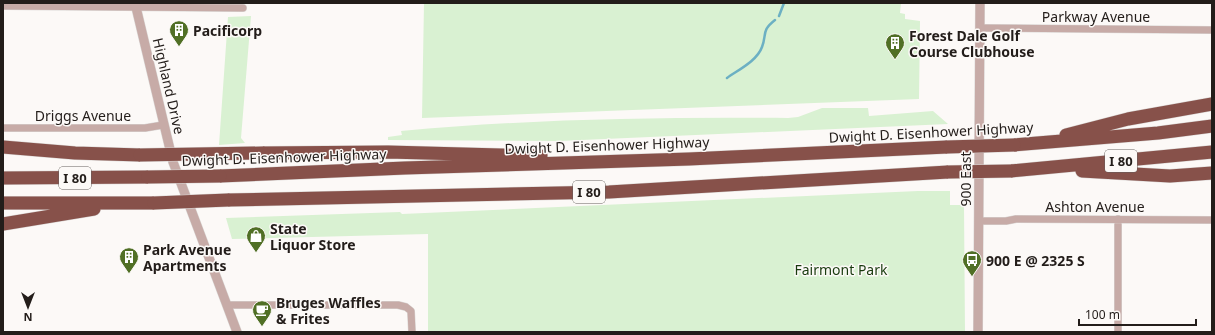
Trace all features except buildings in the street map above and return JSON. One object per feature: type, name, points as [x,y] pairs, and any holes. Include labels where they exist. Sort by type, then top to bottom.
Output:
[{"type":"highway","points":[[1032,144],[1128,119],[1212,104]]},
{"type":"highway","name":"Dwight D. Eisenhower Highway","points":[[3,178],[220,176],[405,168],[688,159],[1014,145],[1158,133],[1212,126]]},
{"type":"highway","points":[[3,147],[74,153],[140,155],[388,152],[688,159]]},
{"type":"highway","name":"I 80","points":[[3,203],[154,203],[228,200],[609,192],[948,172],[1011,171],[1212,152]]},
{"type":"highway","points":[[1030,169],[1170,176],[1212,173]]},
{"type":"highway","points":[[3,224],[134,202]]},
{"type":"street","name":"900 East","points":[[978,332],[980,3]]},
{"type":"street","name":"Highland Drive","points":[[135,5],[163,125],[174,162],[237,332]]},
{"type":"street","points":[[3,6],[243,5]]},
{"type":"street","name":"Parkway Avenue","points":[[980,28],[1212,30]]},
{"type":"street","name":"Driggs Avenue","points":[[3,128],[145,128],[163,125]]},
{"type":"street","name":"Ashton Avenue","points":[[979,221],[1006,221],[1016,219],[1212,220]]},
{"type":"street","points":[[1118,219],[1118,332]]},
{"type":"street","points":[[227,305],[398,305],[406,307],[411,311],[412,332]]},
{"type":"green space","points":[[424,3],[901,3],[900,13],[905,14],[905,19],[920,21],[919,99],[422,118]]},
{"type":"green space","points":[[251,16],[241,138],[245,143],[219,145],[228,17]]},
{"type":"green space","points":[[822,108],[868,108],[869,116],[933,111],[948,124],[559,141],[388,140],[388,137],[402,135],[401,131],[449,127],[546,121],[691,118],[788,118],[798,117]]},
{"type":"green space","name":"Fairmont Park","points":[[918,191],[950,191],[950,205],[964,205],[965,332],[428,332],[428,234],[232,239],[226,218],[400,212],[402,214]]},
{"type":"waterway","points":[[779,16],[784,3]]},
{"type":"waterway","points":[[727,78],[747,65],[756,57],[762,47],[766,30],[775,20]]},
{"type":"place","name":"Pacificorp","points":[[179,47]]},
{"type":"place","name":"Forest Dale Golf Course Clubhouse","points":[[895,60]]},
{"type":"place","name":"State Liquor Store","points":[[256,253]]},
{"type":"place","name":"Park Avenue Apartments","points":[[129,274]]},
{"type":"place","name":"900 E @ 2325 S","points":[[972,277]]},
{"type":"place","name":"Bruges Waffles & Frites","points":[[262,327]]}]
